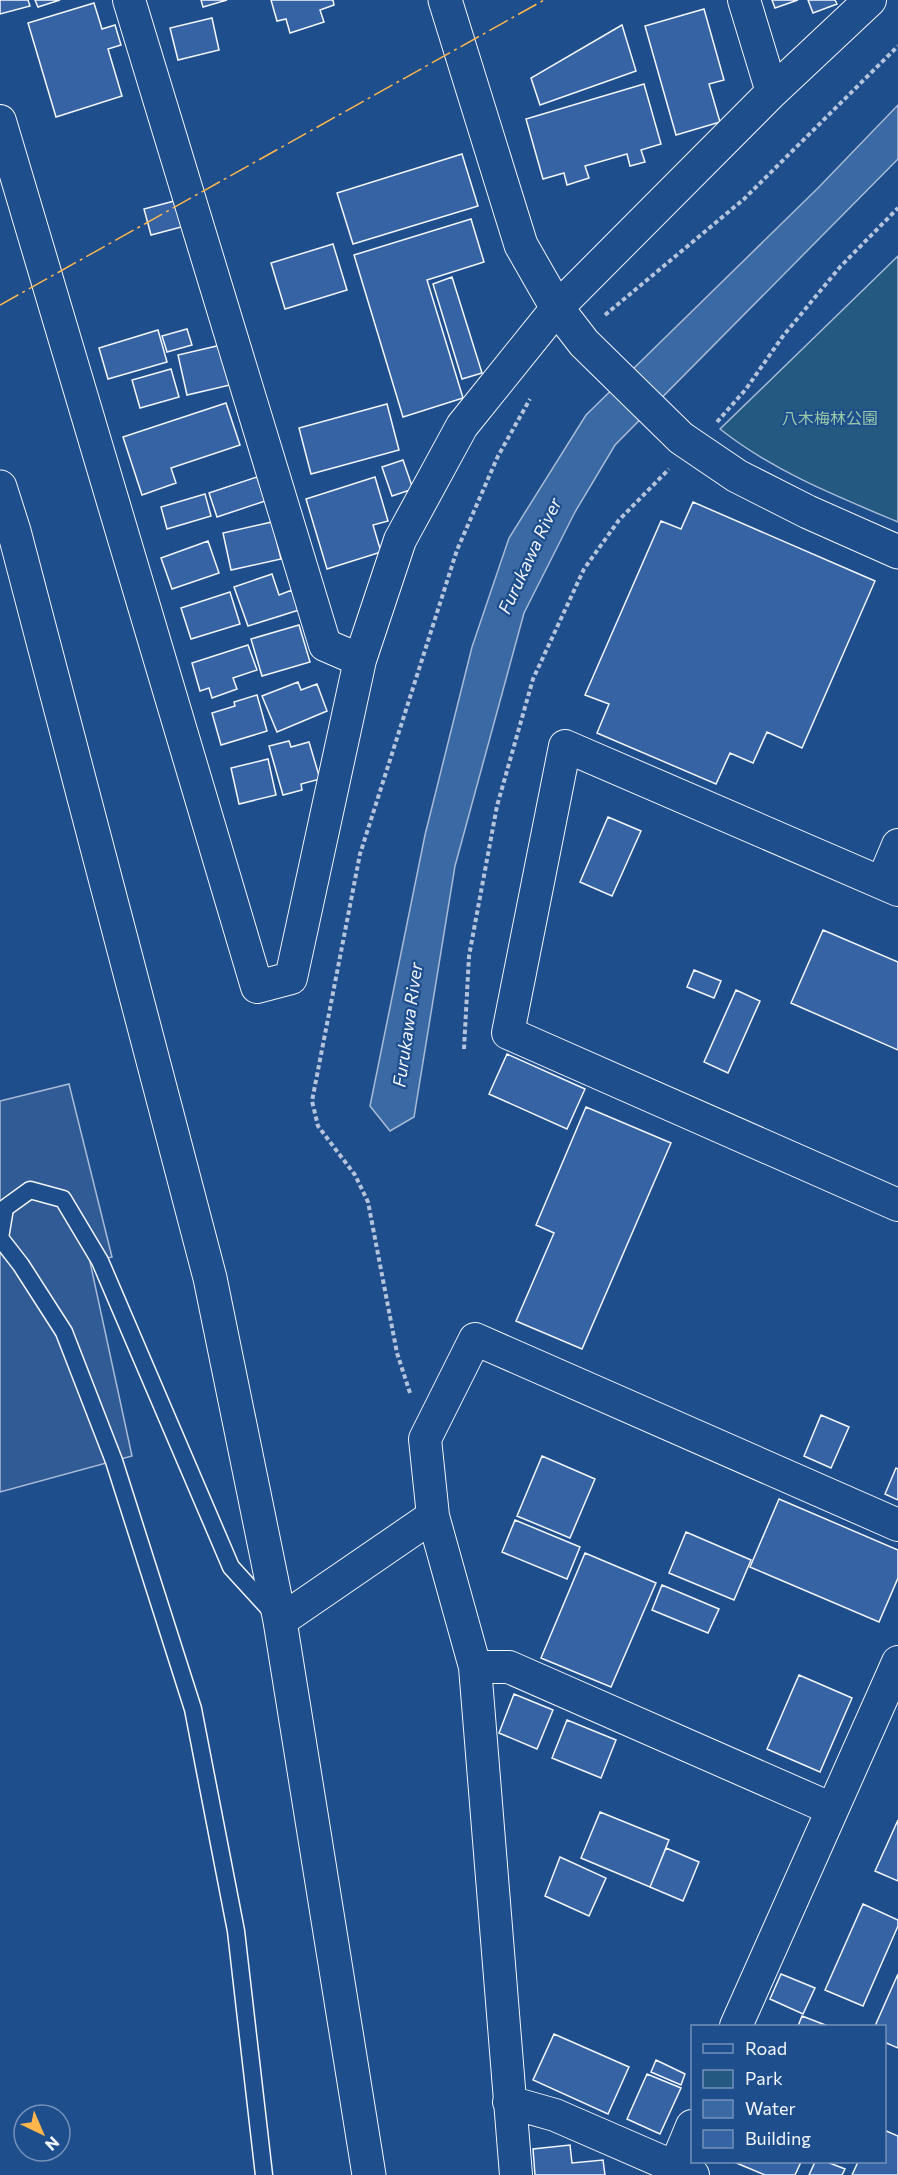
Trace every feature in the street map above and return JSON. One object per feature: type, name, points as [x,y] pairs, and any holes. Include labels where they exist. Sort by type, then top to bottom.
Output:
[{"type":"street","points":[[129,0],[325,645],[360,660]]},
{"type":"street","points":[[445,0],[521,245],[557,308],[591,332],[737,476],[808,512],[898,552]]},
{"type":"street","points":[[744,0],[772,92]]},
{"type":"street","points":[[0,121],[257,987],[291,978],[360,660],[400,540],[462,426],[557,308],[772,92],[870,0]]},
{"type":"street","points":[[0,488],[20,554],[210,1278],[280,1621],[369,2175]]},
{"type":"street","points":[[898,845],[890,887],[565,746],[508,1033],[898,1205]]},
{"type":"street","points":[[516,2175],[475,1667],[433,1516],[425,1439],[475,1339],[898,1525]]},
{"type":"street","points":[[280,1621],[433,1516]]},
{"type":"street","points":[[475,1667],[509,1667],[832,1809]]},
{"type":"street","points":[[736,2025],[832,1809],[896,1672]]},
{"type":"street","points":[[509,2102],[555,2115],[684,2171],[691,2136]]},
{"type":"lane","points":[[264,2175],[236,1931],[193,1709],[114,1461],[64,1332],[21,1265],[0,1238],[5,1208],[30,1190],[63,1199],[100,1261],[231,1567],[280,1621]]},
{"type":"path","points":[[591,332],[744,199],[898,46]]},
{"type":"path","points":[[695,434],[746,389],[783,336],[840,267],[898,208]]},
{"type":"path","points":[[425,1439],[397,1353],[368,1202],[355,1174],[318,1126],[312,1101],[360,854],[457,550],[498,456],[534,391]]},
{"type":"green space","name":"八木梅林公園","points":[[898,256],[898,522],[783,470],[761,458],[720,429]]},
{"type":"shaded area","points":[[69,1084],[112,1257],[90,1262],[132,1456],[0,1492],[0,1101]]},
{"type":"water","name":"Furukawa River","points":[[898,105],[898,159],[615,445],[575,512],[524,613],[455,866],[414,1117],[390,1131],[370,1106],[425,835],[472,647],[509,538],[586,415],[818,188]]},
{"type":"building","points":[[0,0],[28,0],[30,6],[0,14]]},
{"type":"building","points":[[35,0],[60,0],[38,7]]},
{"type":"building","points":[[201,0],[227,0],[203,7]]},
{"type":"building","points":[[271,0],[333,0],[334,5],[320,10],[324,22],[290,33],[286,19],[277,21]]},
{"type":"building","points":[[772,0],[798,0],[775,8]]},
{"type":"building","points":[[808,0],[835,0],[837,4],[813,13]]},
{"type":"building","points":[[94,3],[102,29],[115,25],[121,45],[108,49],[122,96],[56,117],[28,23]]},
{"type":"building","points":[[704,9],[724,80],[709,84],[720,122],[676,135],[645,26]]},
{"type":"building","points":[[212,18],[219,50],[178,60],[170,28]]},
{"type":"building","points":[[622,25],[636,71],[540,105],[531,78]]},
{"type":"building","points":[[644,84],[661,144],[641,150],[645,162],[630,166],[627,154],[585,166],[589,178],[567,185],[564,173],[543,179],[526,119]]},
{"type":"building","points":[[462,154],[478,206],[353,244],[337,193]]},
{"type":"building","points":[[178,200],[185,226],[151,235],[144,209]]},
{"type":"building","points":[[471,219],[484,262],[427,280],[463,398],[403,417],[354,255]]},
{"type":"building","points":[[333,244],[347,290],[285,309],[271,263]]},
{"type":"building","points":[[452,277],[482,373],[462,379],[433,284]]},
{"type":"building","points":[[187,329],[192,345],[167,352],[162,336]]},
{"type":"building","points":[[158,330],[167,362],[108,379],[99,348]]},
{"type":"building","points":[[221,345],[230,385],[187,395],[178,355]]},
{"type":"building","points":[[171,369],[179,397],[140,408],[132,380]]},
{"type":"building","points":[[226,403],[240,445],[171,468],[176,483],[142,495],[123,437]]},
{"type":"building","points":[[387,404],[399,450],[311,474],[299,428]]},
{"type":"building","points":[[403,460],[413,489],[392,496],[382,467]]},
{"type":"building","points":[[257,477],[265,501],[217,517],[209,493]]},
{"type":"building","points":[[375,477],[388,521],[373,525],[381,552],[327,569],[306,499]]},
{"type":"building","points":[[205,494],[211,516],[167,529],[161,507]]},
{"type":"building","points":[[693,502],[875,581],[802,748],[767,732],[753,763],[730,753],[716,784],[597,733],[609,704],[585,695],[661,521],[681,529]]},
{"type":"building","points":[[272,522],[281,559],[231,570],[223,533]]},
{"type":"building","points":[[208,541],[219,573],[172,589],[161,558]]},
{"type":"building","points":[[272,574],[279,595],[292,590],[299,610],[248,626],[234,587]]},
{"type":"building","points":[[230,592],[240,624],[191,639],[181,608]]},
{"type":"building","points":[[299,625],[310,662],[262,676],[251,639]]},
{"type":"building","points":[[248,645],[257,670],[233,678],[237,689],[212,698],[209,688],[200,691],[192,663]]},
{"type":"building","points":[[298,682],[301,690],[317,684],[327,711],[277,732],[262,696]]},
{"type":"building","points":[[257,695],[267,731],[221,745],[212,713],[235,706],[234,702]]},
{"type":"building","points":[[289,741],[291,747],[309,742],[320,779],[301,784],[302,790],[283,795],[269,746]]},
{"type":"building","points":[[268,759],[276,795],[239,804],[231,768]]},
{"type":"building","points":[[608,817],[641,831],[612,896],[580,882]]},
{"type":"building","points":[[823,930],[898,962],[898,1050],[791,1003]]},
{"type":"building","points":[[694,970],[721,981],[714,998],[687,987]]},
{"type":"building","points":[[736,990],[760,1001],[728,1073],[704,1062]]},
{"type":"building","points":[[507,1054],[585,1089],[567,1129],[489,1094]]},
{"type":"building","points":[[586,1107],[671,1143],[582,1349],[516,1321],[554,1233],[536,1225]]},
{"type":"building","points":[[821,1415],[849,1427],[831,1468],[804,1456]]},
{"type":"building","points":[[542,1456],[595,1479],[570,1538],[517,1516]]},
{"type":"building","points":[[896,1468],[898,1469],[898,1500],[885,1494]]},
{"type":"building","points":[[779,1499],[898,1550],[898,1578],[879,1622],[750,1567]]},
{"type":"building","points":[[515,1520],[580,1547],[567,1579],[502,1552]]},
{"type":"building","points":[[686,1532],[751,1560],[734,1600],[669,1573]]},
{"type":"building","points":[[585,1553],[656,1583],[611,1687],[541,1658]]},
{"type":"building","points":[[662,1585],[719,1609],[708,1633],[652,1610]]},
{"type":"building","points":[[799,1675],[852,1698],[820,1772],[767,1749]]},
{"type":"building","points":[[514,1694],[553,1710],[537,1749],[499,1733]]},
{"type":"building","points":[[567,1720],[616,1740],[601,1778],[552,1758]]},
{"type":"building","points":[[600,1812],[669,1840],[650,1887],[581,1858]]},
{"type":"building","points":[[898,1820],[898,1881],[875,1871]]},
{"type":"building","points":[[666,1848],[699,1862],[683,1901],[650,1887]]},
{"type":"building","points":[[560,1857],[606,1878],[589,1916],[545,1896]]},
{"type":"building","points":[[863,1904],[898,1920],[898,1926],[863,2006],[825,1990]]},
{"type":"building","points":[[781,1974],[815,1988],[803,2014],[770,1999]]},
{"type":"building","points":[[898,1974],[898,2048],[886,2043],[886,2025],[875,2025]]},
{"type":"building","points":[[802,2016],[825,2025],[798,2025]]},
{"type":"building","points":[[554,2034],[629,2067],[608,2114],[533,2080]]},
{"type":"building","points":[[656,2060],[685,2074],[681,2085],[651,2072]]},
{"type":"building","points":[[647,2074],[681,2088],[660,2134],[627,2119]]},
{"type":"building","points":[[886,2131],[898,2136],[898,2175],[852,2175],[858,2163],[886,2163]]},
{"type":"building","points":[[570,2145],[572,2163],[603,2160],[605,2175],[535,2175],[533,2149]]},
{"type":"building","points":[[736,2163],[801,2163],[795,2175],[765,2175]]},
{"type":"building","points":[[815,2163],[830,2163],[845,2169],[842,2175],[809,2175]]},
{"type":"power","points":[[0,305],[544,0]]}]
